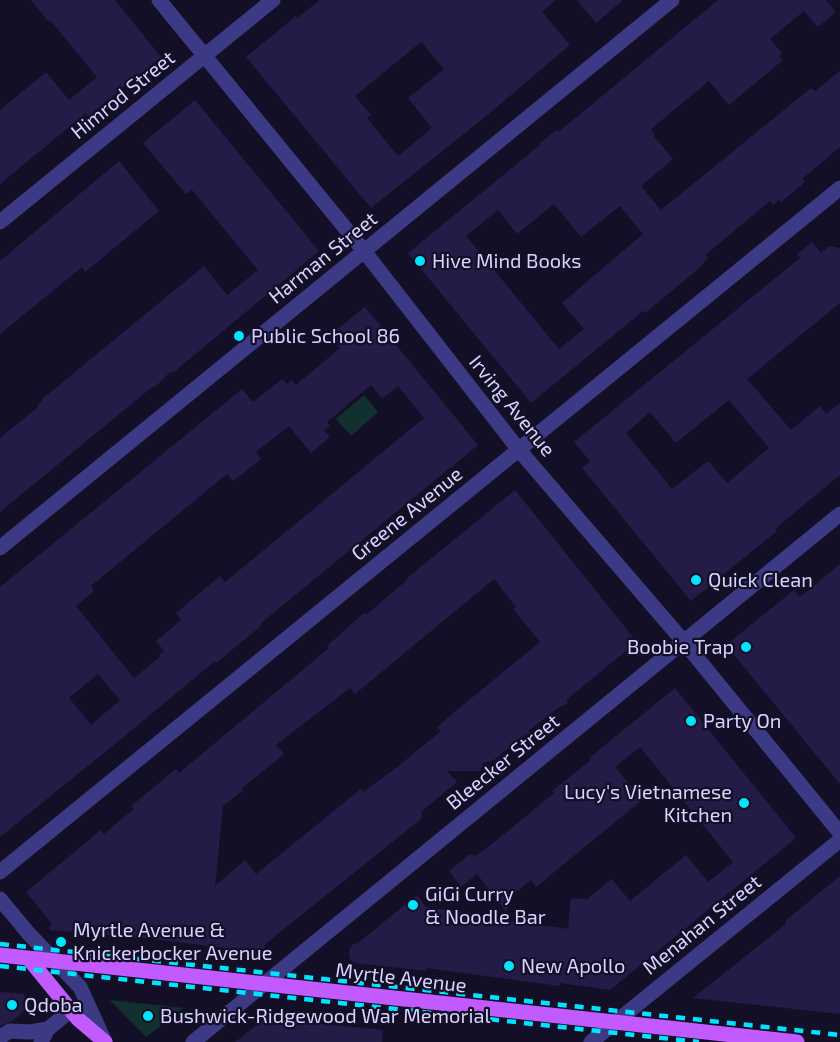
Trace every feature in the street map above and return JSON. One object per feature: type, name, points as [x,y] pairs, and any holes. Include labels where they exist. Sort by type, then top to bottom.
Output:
[{"type":"main road","name":"Myrtle Avenue","points":[[0,955],[797,1042]]},
{"type":"main road","points":[[29,959],[71,1010],[105,1042]]},
{"type":"street","name":"Irving Avenue","points":[[159,0],[364,251],[519,450],[684,642],[840,833]]},
{"type":"street","name":"Himrod Street","points":[[0,222],[273,0]]},
{"type":"street","name":"Harman Street","points":[[0,548],[672,0]]},
{"type":"street","name":"Greene Avenue","points":[[0,872],[840,188]]},
{"type":"street","name":"Bleecker Street","points":[[193,1042],[840,514]]},
{"type":"street","name":"Menahan Street","points":[[591,1042],[840,840]]},
{"type":"street","points":[[0,899],[29,934],[80,987],[105,1042]]},
{"type":"street","points":[[0,1037],[10,1030],[45,1036],[71,1010]]},
{"type":"green space","points":[[364,395],[378,412],[351,436],[336,419]]},
{"type":"green space","points":[[110,1000],[183,1008],[146,1037]]},
{"type":"building","points":[[31,0],[115,0],[161,57],[88,116],[86,113],[0,184],[0,110],[46,72],[69,100],[97,77]]},
{"type":"building","points":[[320,0],[556,0],[542,12],[570,45],[485,117],[371,208],[246,57],[296,16],[297,18]],"holes":[[[421,42],[444,69],[408,98],[432,128],[398,156],[367,118],[371,115],[355,96]]]},
{"type":"building","points":[[577,0],[623,0],[596,23]]},
{"type":"building","points":[[718,0],[826,0],[836,12],[818,27],[804,11],[770,39],[782,53],[779,56],[783,60],[729,105],[709,81],[651,129],[655,134],[653,135],[673,159],[641,186],[661,210],[811,88],[815,91],[840,71],[840,147],[802,179],[805,182],[781,202],[779,200],[773,205],[770,201],[705,255],[708,258],[697,270],[531,403],[408,253]],"holes":[[[554,204],[581,237],[620,206],[643,234],[562,303],[584,329],[559,349],[466,236],[498,210],[517,234]]]},
{"type":"building","points":[[195,100],[319,251],[0,512],[0,438],[38,407],[41,400],[204,266],[227,295],[258,270],[192,190],[186,194],[143,143]]},
{"type":"building","points":[[119,161],[159,211],[85,272],[82,267],[0,334],[0,261]]},
{"type":"building","points":[[812,242],[821,253],[829,246],[840,248],[840,303],[747,379],[791,430],[820,406],[826,414],[840,403],[840,475],[776,528],[777,531],[691,601],[582,468],[590,461],[574,442],[800,258],[797,254]],"holes":[[[729,400],[769,448],[727,483],[708,461],[672,489],[626,433],[650,412],[676,443]]]},
{"type":"building","points":[[365,307],[478,445],[278,609],[216,663],[215,661],[0,837],[0,587],[242,389],[253,402],[282,379],[287,384],[292,380],[296,385],[340,348],[330,335]],"holes":[[[371,385],[382,399],[398,386],[424,418],[225,582],[220,576],[176,613],[181,620],[156,641],[164,651],[134,678],[76,606],[94,591],[91,586],[227,474],[233,481],[261,459],[256,452],[289,426],[311,453],[330,437],[324,430],[330,426],[327,422]],[[98,674],[120,700],[91,725],[69,698]]]},
{"type":"building","points":[[515,490],[637,642],[566,700],[568,703],[528,731],[531,733],[520,738],[494,760],[483,763],[480,771],[447,771],[457,782],[422,811],[421,819],[264,945],[265,949],[256,952],[153,939],[49,930],[52,924],[26,892],[101,830],[104,834],[134,809],[131,806],[176,769],[179,773],[329,648],[327,646]],"holes":[[[494,579],[516,607],[513,609],[540,642],[452,714],[437,728],[441,731],[396,768],[363,792],[361,789],[256,874],[245,860],[215,886],[223,806],[284,754],[276,745],[350,688],[355,694]]]},
{"type":"building","points":[[840,564],[840,784],[726,645],[794,590],[800,597]]},
{"type":"building","points":[[675,688],[796,838],[610,990],[560,983],[560,986],[426,968],[426,971],[354,963],[350,959],[349,951],[352,945],[358,943],[417,895],[426,907],[570,929],[568,926],[571,898],[587,899],[612,879],[630,901],[686,855],[708,882],[733,862],[640,747],[615,767],[642,800],[536,887],[531,880],[510,897],[507,913],[477,874],[461,887],[449,871],[470,854],[476,856],[498,839],[554,793],[552,791],[591,760],[589,758]]},
{"type":"building","points":[[840,876],[840,1014],[693,998],[786,924],[785,921]]},
{"type":"building","points":[[0,992],[23,994],[31,1005],[12,1021],[0,1026]]},
{"type":"building","points":[[266,1018],[383,1030],[382,1042],[235,1042]]},
{"type":"railway","points":[[0,944],[840,1035]]},
{"type":"railway","points":[[0,966],[699,1042]]},
{"type":"place","name":"Hive Mind Books","points":[[420,261]]},
{"type":"place","name":"Public School 86","points":[[239,336]]},
{"type":"place","name":"Quick Clean","points":[[696,580]]},
{"type":"place","name":"Boobie Trap","points":[[746,647]]},
{"type":"place","name":"Party On","points":[[691,721]]},
{"type":"place","name":"Lucy's Vietnamese Kitchen","points":[[744,803]]},
{"type":"place","name":"GiGi Curry & Noodle Bar","points":[[413,905]]},
{"type":"place","name":"Myrtle Avenue & Knickerbocker Avenue","points":[[61,942]]},
{"type":"place","name":"New Apollo","points":[[509,966]]},
{"type":"place","name":"Qdoba","points":[[12,1005]]},
{"type":"place","name":"Bushwick-Ridgewood War Memorial","points":[[148,1016]]}]
